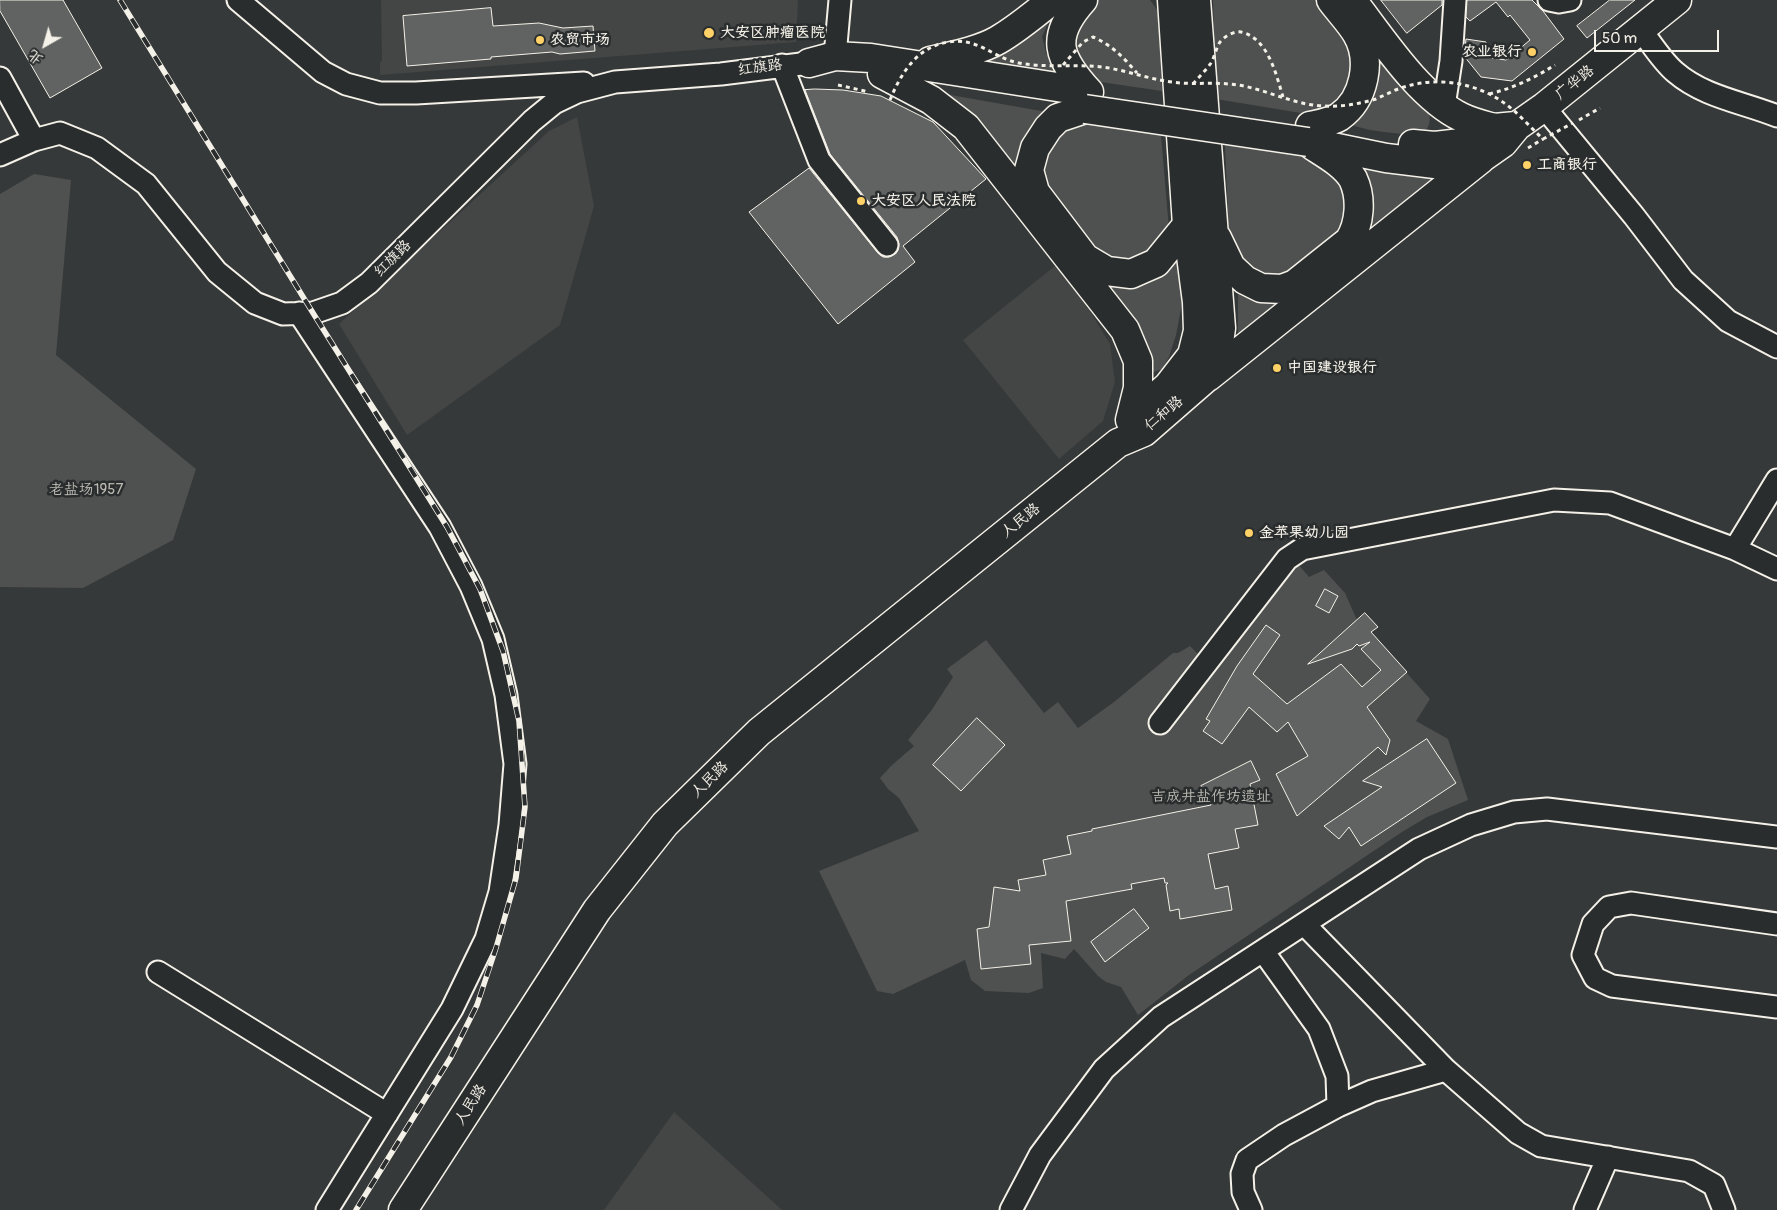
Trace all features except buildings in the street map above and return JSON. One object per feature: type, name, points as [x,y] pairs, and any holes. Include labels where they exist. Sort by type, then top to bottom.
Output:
[{"type":"main road","points":[[917,64],[960,55],[997,41],[1052,0]]},
{"type":"main road","points":[[1083,0],[1066,22],[1061,37],[1062,54],[1087,101]]},
{"type":"main road","points":[[1309,134],[1338,118],[1357,96],[1363,82],[1365,67],[1364,51],[1357,33],[1331,0]]},
{"type":"main road","points":[[1352,0],[1412,76],[1444,106],[1461,117],[1506,127]]},
{"type":"main road","name":"广华路","points":[[1506,127],[1544,107],[1677,0]]},
{"type":"main road","name":"仁和路","points":[[1124,431],[1168,386],[1192,355],[1198,331],[1197,302],[1200,226],[1183,2]]},
{"type":"main road","points":[[796,64],[834,56],[917,64],[1087,101]]},
{"type":"main road","points":[[796,64],[832,69],[931,100],[966,127],[1125,330],[1138,361],[1138,388],[1124,431]]},
{"type":"main road","points":[[877,83],[1087,101],[1309,134],[1434,146],[1461,143],[1506,127]]},
{"type":"main road","points":[[1087,101],[1058,118],[1048,128],[1035,148],[1030,170],[1035,192],[1085,258],[1107,271],[1131,274],[1156,264],[1200,226],[1231,267],[1245,280],[1261,288],[1282,289],[1295,284],[1349,241],[1355,232],[1358,214],[1358,197],[1352,179],[1309,134]]},
{"type":"main road","points":[[1206,378],[1503,143],[1506,127]]},
{"type":"main road","points":[[1309,134],[1386,158],[1435,164],[1462,163],[1483,157]]},
{"type":"main road","name":"仁和路","points":[[1124,431],[1144,432],[1206,378],[1218,350],[1221,328],[1200,226]]},
{"type":"main road","name":"人民路","points":[[403,1210],[597,910],[665,824],[759,732],[1124,431]]},
{"type":"street","points":[[238,0],[323,72],[346,84],[380,93],[615,82]]},
{"type":"street","points":[[834,56],[840,0]]},
{"type":"street","points":[[1444,106],[1451,61],[1455,0]]},
{"type":"street","points":[[1548,0],[1559,2],[1570,0]]},
{"type":"street","points":[[1641,30],[1673,71],[1695,87],[1777,116]]},
{"type":"street","points":[[796,64],[820,160],[887,245]]},
{"type":"street","name":"红旗路","points":[[0,155],[34,140],[60,134],[98,148],[146,184],[217,272],[255,303],[283,314],[313,313],[342,303],[369,283],[532,121],[554,102],[577,92],[615,82],[721,74],[796,64]]},
{"type":"street","points":[[0,78],[34,140]]},
{"type":"street","points":[[1544,107],[1634,216],[1683,280],[1728,321],[1777,346]]},
{"type":"street","points":[[299,313],[440,527],[471,586],[493,639],[506,695],[515,764],[510,825],[500,892],[486,939],[452,1009],[327,1210]]},
{"type":"street","points":[[1735,550],[1777,480]]},
{"type":"street","points":[[1160,723],[1287,559],[1302,549],[1554,500],[1610,503],[1735,550],[1777,570]]},
{"type":"street","points":[[1011,1210],[1040,1154],[1104,1069],[1161,1017],[1419,849],[1471,826],[1514,812],[1547,809],[1777,837]]},
{"type":"street","points":[[1777,924],[1631,902],[1609,907],[1593,924],[1583,955],[1595,978],[1612,986],[1777,1007]]},
{"type":"street","points":[[1304,924],[1446,1070],[1518,1133],[1541,1146],[1689,1171],[1714,1185],[1724,1210]]},
{"type":"street","points":[[1263,951],[1318,1029],[1337,1076],[1338,1106]]},
{"type":"street","points":[[158,972],[386,1114]]},
{"type":"street","points":[[1251,1210],[1243,1192],[1242,1174],[1247,1160],[1284,1135],[1338,1106],[1372,1091],[1446,1070]]},
{"type":"street","points":[[1585,1210],[1608,1157]]},
{"type":"path","points":[[1193,84],[1211,63],[1221,41],[1227,35],[1237,32],[1248,34],[1258,41],[1267,54],[1283,98]]},
{"type":"path","points":[[1063,65],[1083,42],[1093,38],[1104,42],[1114,49],[1138,74]]},
{"type":"path","points":[[890,100],[897,82],[914,59],[929,48],[947,42],[963,41],[980,45],[1005,60],[1021,63],[1102,67],[1170,82],[1229,84],[1300,103],[1322,106],[1339,106],[1376,99],[1408,86],[1436,81],[1464,84],[1489,94],[1516,112],[1543,139],[1600,108]]},
{"type":"path","points":[[1489,94],[1526,82],[1555,64]]},
{"type":"path","points":[[838,85],[877,83]]},
{"type":"shaded area","points":[[381,0],[798,0],[796,42],[380,75],[380,62],[382,61]]},
{"type":"shaded area","points":[[577,117],[594,206],[560,325],[407,435],[339,324],[549,131]]},
{"type":"shaded area","points":[[1056,265],[1091,313],[1110,344],[1115,382],[1103,421],[1059,459],[963,340]]},
{"type":"shaded area","points":[[674,1112],[782,1210],[604,1210]]},
{"type":"green space","points":[[1096,0],[1150,0],[1158,11],[1162,91],[1094,81],[1080,69],[1070,30]]},
{"type":"green space","points":[[1213,0],[1322,0],[1352,53],[1351,74],[1348,82],[1328,109],[1313,115],[1216,99]]},
{"type":"green space","points":[[1051,16],[1042,37],[1046,53],[1059,74],[976,61]]},
{"type":"green space","points":[[1376,51],[1429,113],[1429,125],[1424,132],[1398,134],[1353,125],[1372,98]]},
{"type":"green space","points":[[945,94],[1047,112],[1021,183]]},
{"type":"green space","points":[[1089,122],[1161,135],[1169,229],[1151,251],[1136,260],[1114,261],[1095,250],[1049,191],[1046,182],[1045,164],[1051,147],[1062,133],[1077,125]]},
{"type":"green space","points":[[1225,145],[1308,157],[1337,178],[1346,196],[1345,227],[1287,276],[1271,276],[1253,270],[1239,259],[1229,239]]},
{"type":"green space","points":[[1354,162],[1439,176],[1368,234],[1372,212],[1371,198]]},
{"type":"green space","name":"老盐场1957","points":[[34,174],[71,180],[56,355],[196,469],[173,540],[83,588],[0,587],[0,194]]},
{"type":"green space","points":[[1181,256],[1182,304],[1176,335],[1169,357],[1162,369],[1154,372],[1095,282],[1122,288],[1143,286],[1161,275]]},
{"type":"green space","points":[[1238,288],[1260,300],[1286,302],[1238,340]]},
{"type":"green space","name":"吉成井盐作坊遗址","points":[[1297,563],[1309,577],[1324,570],[1345,593],[1357,620],[1365,613],[1378,627],[1371,633],[1430,699],[1416,721],[1448,739],[1468,800],[1427,817],[1402,832],[1189,975],[1138,1015],[1121,987],[1106,982],[1098,976],[1074,949],[1065,959],[1041,953],[1043,988],[1029,993],[985,991],[971,980],[965,960],[893,994],[877,991],[819,871],[919,831],[899,798],[888,789],[880,778],[914,746],[908,740],[931,711],[953,677],[947,669],[986,640],[1044,713],[1058,702],[1078,728],[1114,702],[1173,653],[1178,653],[1190,646],[1206,662]]},
{"type":"railway","points":[[120,0],[447,527],[480,589],[503,651],[519,721],[525,807],[516,878],[496,948],[477,1005],[451,1057],[356,1210]]},
{"type":"place","name":"大安区肿瘤医院","points":[[709,33]]},
{"type":"place","name":"农贸市场","points":[[540,40]]},
{"type":"place","name":"农业银行","points":[[1532,52]]},
{"type":"place","name":"工商银行","points":[[1527,165]]},
{"type":"place","name":"大安区人民法院","points":[[861,201]]},
{"type":"place","name":"中国建设银行","points":[[1277,368]]},
{"type":"place","name":"金苹果幼儿园","points":[[1249,533]]}]
